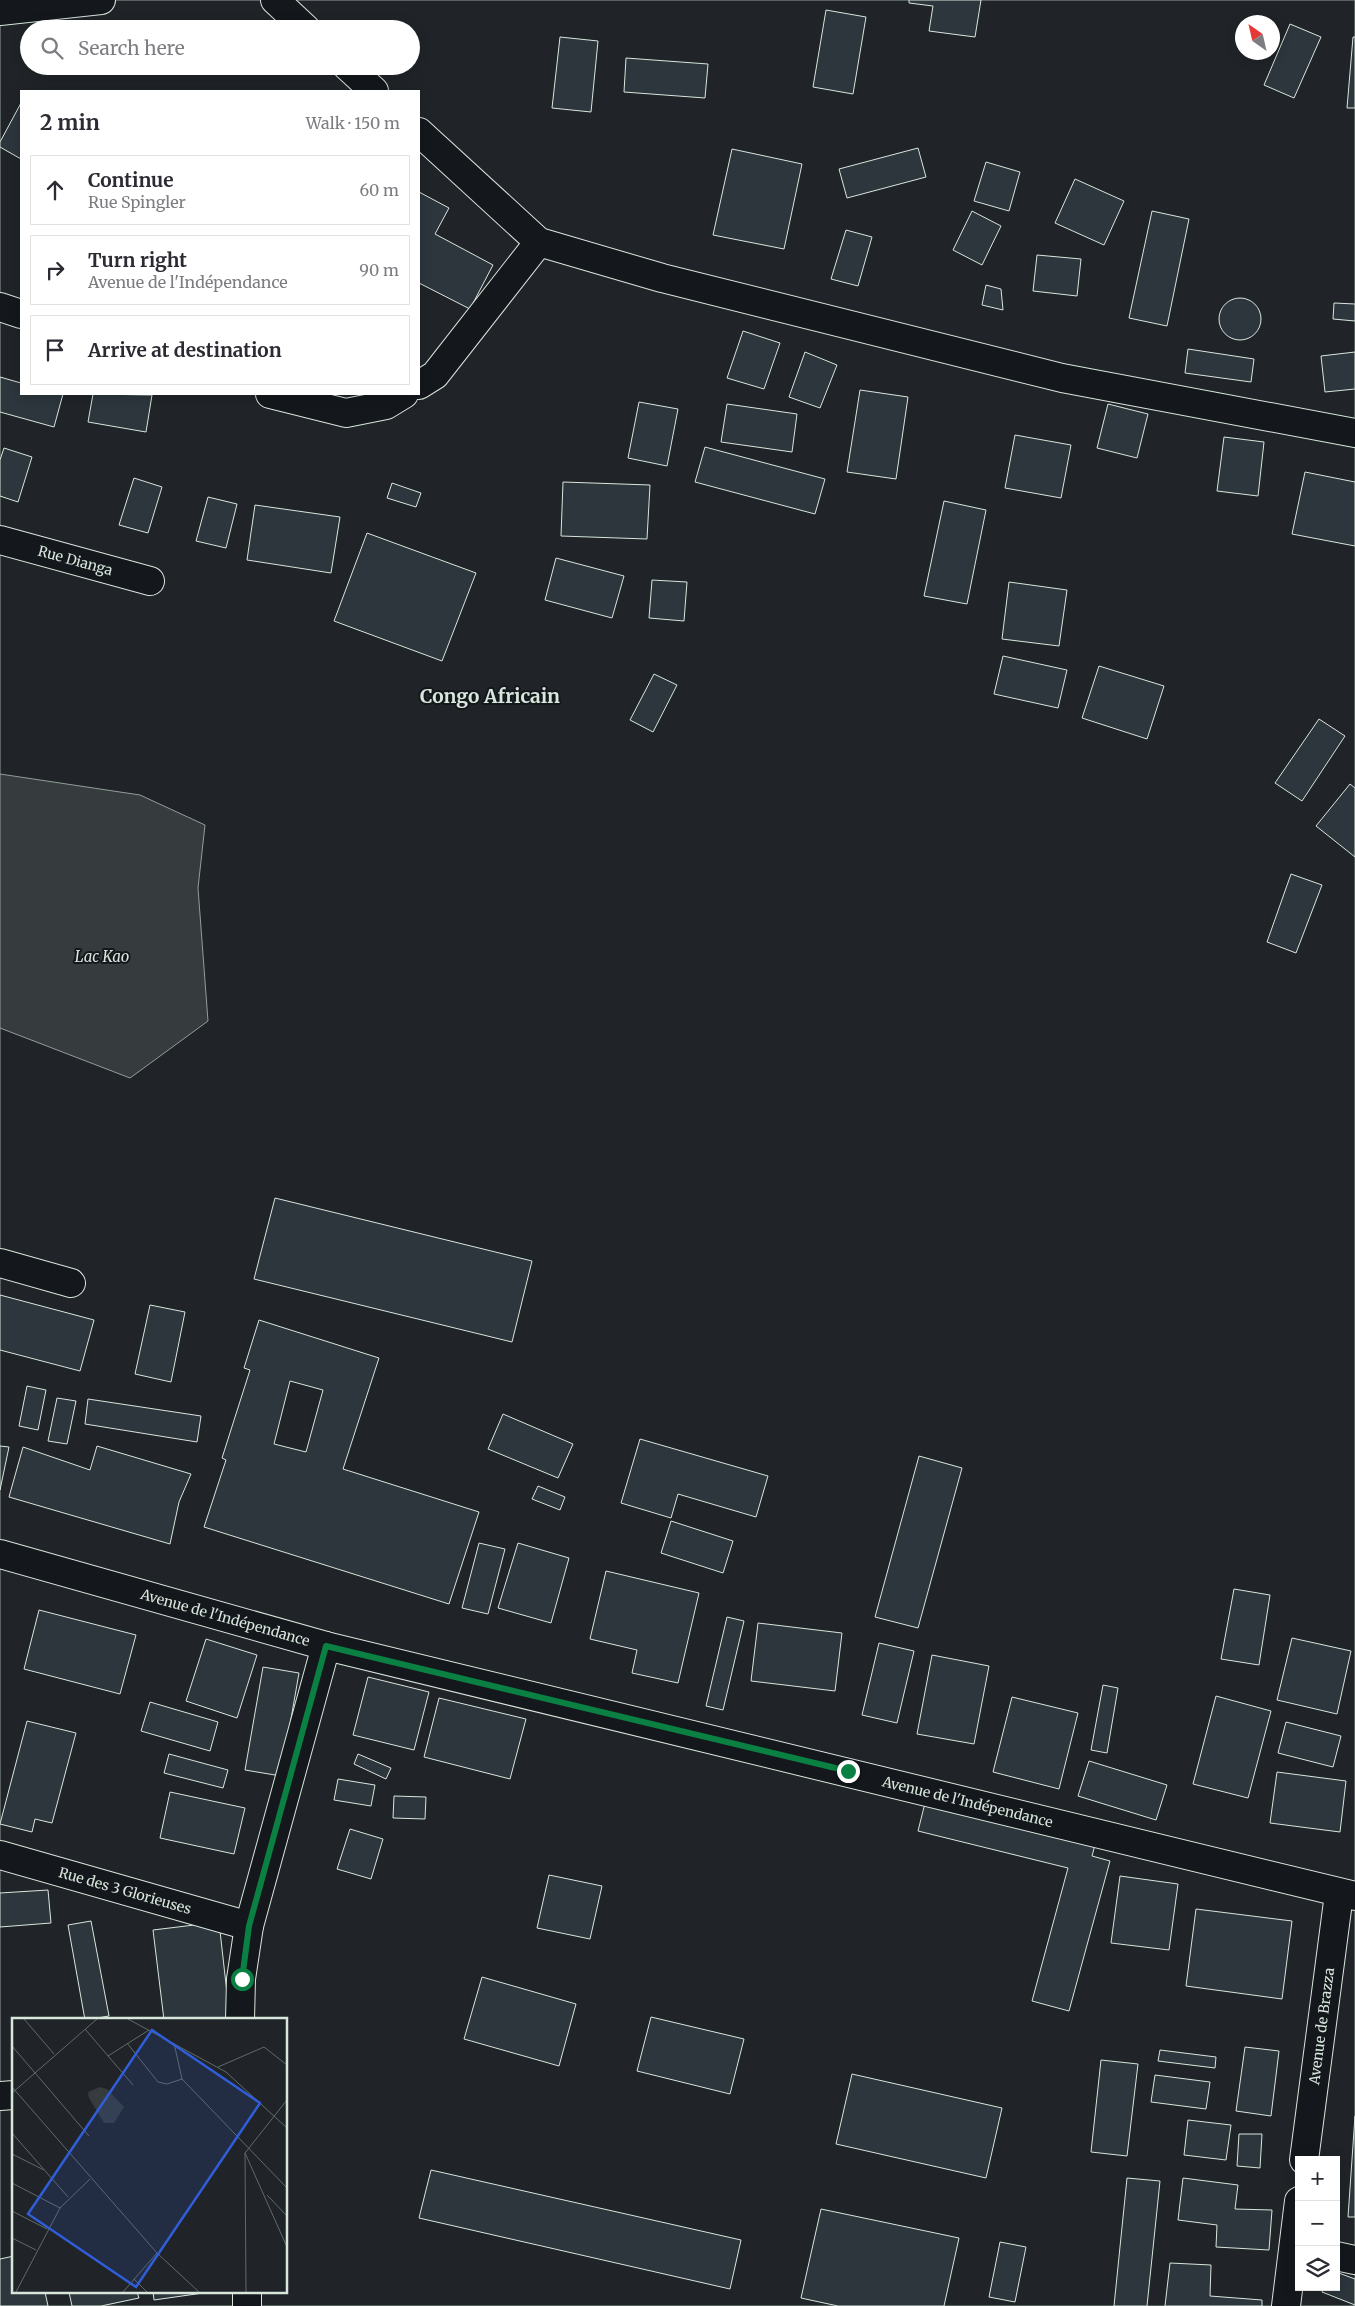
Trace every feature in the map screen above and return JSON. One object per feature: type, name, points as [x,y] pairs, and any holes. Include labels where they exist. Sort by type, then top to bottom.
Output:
[{"type":"street","points":[[0,11],[102,0]]},
{"type":"street","points":[[275,0],[296,20]]},
{"type":"street","points":[[357,75],[373,90]]},
{"type":"street","points":[[420,133],[539,242],[662,278],[1062,378],[1355,433]]},
{"type":"street","points":[[420,384],[435,375],[539,242]]},
{"type":"street","points":[[0,307],[20,314]]},
{"type":"street","points":[[274,395],[346,413],[386,405],[402,395]]},
{"type":"street","name":"Rue Dianga","points":[[0,540],[150,581]]},
{"type":"street","points":[[0,1262],[71,1283]]},
{"type":"street","name":"Avenue de l'Indépendance","points":[[0,1554],[326,1646],[848,1771],[1347,1895]]},
{"type":"street","points":[[240,2018],[242,1979],[249,1926],[326,1646]]},
{"type":"street","name":"Rue des 3 Glorieuses","points":[[0,1855],[249,1926]]},
{"type":"street","name":"Avenue de Brazza","points":[[1305,2156],[1347,1895]]},
{"type":"street","points":[[1286,2306],[1295,2254]]},
{"type":"street","points":[[1340,2257],[1355,2260]]},
{"type":"shaded area","points":[[0,0],[1355,0],[1355,2306],[0,2306]]},
{"type":"water","name":"Lac Kao","points":[[0,774],[140,795],[205,825],[198,888],[208,1021],[130,1078],[0,1028]]},
{"type":"building","points":[[909,0],[981,0],[975,37],[929,31],[933,6],[909,3]]},
{"type":"building","points":[[826,10],[866,17],[853,94],[813,87]]},
{"type":"building","points":[[1290,24],[1321,37],[1294,98],[1264,85],[1275,60],[1280,60],[1280,47]]},
{"type":"building","points":[[560,37],[598,41],[591,112],[552,108]]},
{"type":"building","points":[[1353,37],[1355,37],[1355,108],[1347,108]]},
{"type":"building","points":[[626,58],[708,64],[705,98],[624,92]]},
{"type":"building","points":[[20,105],[20,158],[0,147],[0,142]]},
{"type":"building","points":[[918,148],[926,177],[847,198],[839,169]]},
{"type":"building","points":[[732,149],[802,164],[784,249],[713,235]]},
{"type":"building","points":[[986,162],[1020,172],[1009,211],[974,201]]},
{"type":"building","points":[[1075,179],[1124,201],[1104,245],[1055,223]]},
{"type":"building","points":[[420,193],[449,208],[435,234],[493,265],[470,309],[420,284]]},
{"type":"building","points":[[972,211],[1001,226],[982,265],[953,250]]},
{"type":"building","points":[[1152,211],[1189,219],[1167,326],[1129,318]]},
{"type":"building","points":[[846,230],[872,237],[858,286],[831,279]]},
{"type":"building","points":[[1037,255],[1081,259],[1077,296],[1033,291]]},
{"type":"building","points":[[986,285],[1001,289],[1003,310],[982,305]]},
{"type":"building","points":[[1236,298],[1244,298],[1255,304],[1261,319],[1255,334],[1244,340],[1236,340],[1225,334],[1219,323],[1219,315],[1225,304]]},
{"type":"building","points":[[1334,303],[1355,304],[1355,321],[1333,319]]},
{"type":"building","points":[[743,331],[780,343],[764,389],[727,378]]},
{"type":"building","points":[[1188,349],[1254,359],[1251,382],[1185,373]]},
{"type":"building","points":[[805,352],[837,365],[820,408],[789,397]]},
{"type":"building","points":[[1355,352],[1355,389],[1325,392],[1321,356]]},
{"type":"building","points":[[0,377],[20,383],[20,395],[63,395],[54,427],[0,412]]},
{"type":"building","points":[[860,390],[908,397],[896,479],[847,472]]},
{"type":"building","points":[[93,395],[152,395],[146,432],[88,422]]},
{"type":"building","points":[[639,402],[678,409],[667,466],[628,458]]},
{"type":"building","points":[[727,404],[797,414],[792,452],[721,442]]},
{"type":"building","points":[[1108,404],[1148,414],[1137,458],[1097,448]]},
{"type":"building","points":[[1015,435],[1071,445],[1061,498],[1005,488]]},
{"type":"building","points":[[1224,437],[1264,442],[1258,496],[1217,491]]},
{"type":"building","points":[[705,447],[825,479],[815,514],[695,482]]},
{"type":"building","points":[[4,448],[32,457],[18,502],[0,496],[0,460]]},
{"type":"building","points":[[1305,472],[1355,482],[1355,546],[1292,534]]},
{"type":"building","points":[[134,478],[162,487],[148,533],[119,525]]},
{"type":"building","points":[[563,482],[650,485],[647,539],[561,536]]},
{"type":"building","points":[[392,483],[421,493],[416,507],[387,498]]},
{"type":"building","points":[[208,497],[237,504],[226,548],[196,541]]},
{"type":"building","points":[[944,501],[986,510],[967,604],[924,596]]},
{"type":"building","points":[[255,505],[340,517],[331,573],[247,560]]},
{"type":"building","points":[[367,533],[476,573],[442,661],[334,621]]},
{"type":"building","points":[[556,558],[624,576],[612,618],[545,600]]},
{"type":"building","points":[[652,580],[687,582],[684,621],[649,618]]},
{"type":"building","points":[[1009,582],[1067,590],[1059,646],[1002,639]]},
{"type":"building","points":[[1003,656],[1067,670],[1058,708],[994,694]]},
{"type":"building","points":[[1099,666],[1164,686],[1147,739],[1082,718]]},
{"type":"building","points":[[654,674],[677,685],[653,732],[630,720]]},
{"type":"building","points":[[1319,719],[1345,736],[1302,801],[1275,783]]},
{"type":"building","points":[[1350,784],[1355,788],[1355,857],[1316,826]]},
{"type":"building","points":[[1291,874],[1322,885],[1296,953],[1267,942]]},
{"type":"building","points":[[275,1198],[532,1261],[512,1342],[254,1279]]},
{"type":"building","points":[[0,1295],[94,1320],[80,1371],[0,1350]]},
{"type":"building","points":[[150,1305],[185,1312],[171,1382],[135,1374]]},
{"type":"building","points":[[259,1320],[379,1358],[343,1469],[479,1512],[449,1604],[204,1527],[226,1460],[222,1458],[250,1370],[244,1368]],"holes":[[[290,1381],[323,1390],[306,1452],[274,1444]]]},
{"type":"building","points":[[27,1386],[46,1390],[38,1430],[19,1426]]},
{"type":"building","points":[[57,1398],[76,1401],[67,1444],[48,1441]]},
{"type":"building","points":[[88,1399],[201,1416],[197,1442],[85,1424]]},
{"type":"building","points":[[503,1414],[573,1444],[558,1478],[488,1449]]},
{"type":"building","points":[[640,1439],[768,1476],[756,1517],[678,1494],[671,1518],[621,1503]]},
{"type":"building","points":[[0,1446],[9,1447],[0,1490]]},
{"type":"building","points":[[97,1446],[191,1474],[179,1502],[170,1544],[9,1497],[23,1447],[90,1470]]},
{"type":"building","points":[[919,1456],[962,1468],[918,1628],[875,1617]]},
{"type":"building","points":[[538,1486],[565,1497],[560,1510],[532,1499]]},
{"type":"building","points":[[671,1521],[733,1541],[723,1573],[661,1553]]},
{"type":"building","points":[[479,1543],[505,1549],[488,1614],[462,1608]]},
{"type":"building","points":[[518,1543],[569,1558],[551,1623],[498,1608]]},
{"type":"building","points":[[606,1571],[699,1593],[678,1683],[632,1673],[637,1650],[590,1639]]},
{"type":"building","points":[[1234,1589],[1270,1595],[1259,1665],[1221,1659]]},
{"type":"building","points":[[39,1610],[136,1635],[120,1694],[24,1669]]},
{"type":"building","points":[[727,1617],[744,1621],[723,1710],[706,1706]]},
{"type":"building","points":[[758,1623],[842,1633],[835,1691],[751,1681]]},
{"type":"building","points":[[1292,1638],[1351,1651],[1337,1714],[1277,1700]]},
{"type":"building","points":[[206,1639],[257,1655],[237,1718],[186,1701]]},
{"type":"building","points":[[879,1643],[914,1651],[897,1723],[862,1715]]},
{"type":"building","points":[[932,1655],[989,1666],[974,1744],[917,1734]]},
{"type":"building","points":[[263,1667],[299,1673],[281,1776],[245,1770]]},
{"type":"building","points":[[368,1677],[429,1692],[414,1750],[353,1735]]},
{"type":"building","points":[[1103,1685],[1118,1688],[1107,1753],[1091,1750]]},
{"type":"building","points":[[1216,1696],[1271,1711],[1248,1798],[1193,1784]]},
{"type":"building","points":[[1012,1697],[1078,1713],[1059,1789],[993,1772]]},
{"type":"building","points":[[439,1698],[526,1719],[510,1779],[424,1757]]},
{"type":"building","points":[[150,1702],[218,1722],[210,1751],[141,1731]]},
{"type":"building","points":[[27,1721],[76,1733],[52,1823],[35,1819],[32,1832],[0,1824]]},
{"type":"building","points":[[1286,1722],[1341,1736],[1333,1767],[1278,1753]]},
{"type":"building","points":[[169,1754],[228,1770],[223,1788],[164,1773]]},
{"type":"building","points":[[358,1754],[391,1768],[386,1779],[354,1764]]},
{"type":"building","points":[[1089,1761],[1167,1785],[1156,1820],[1078,1796]]},
{"type":"building","points":[[1277,1772],[1346,1781],[1340,1832],[1270,1823]]},
{"type":"building","points":[[338,1779],[375,1785],[371,1806],[334,1800]]},
{"type":"building","points":[[170,1792],[245,1808],[234,1854],[160,1838]]},
{"type":"building","points":[[394,1796],[426,1797],[425,1819],[393,1818]]},
{"type":"building","points":[[926,1799],[1096,1841],[1092,1856],[1110,1861],[1069,2011],[1032,2001],[1068,1868],[918,1831]]},
{"type":"building","points":[[350,1829],[383,1839],[371,1879],[337,1869]]},
{"type":"building","points":[[549,1875],[602,1886],[590,1939],[537,1928]]},
{"type":"building","points":[[1120,1876],[1178,1884],[1169,1950],[1111,1943]]},
{"type":"building","points":[[48,1890],[51,1923],[0,1927],[0,1893]]},
{"type":"building","points":[[1196,1909],[1292,1921],[1282,1999],[1186,1986]]},
{"type":"building","points":[[91,1921],[109,2016],[85,2018],[68,1925]]},
{"type":"building","points":[[219,1922],[230,2018],[164,2018],[153,1930]]},
{"type":"building","points":[[482,1977],[576,2004],[559,2066],[464,2039]]},
{"type":"building","points":[[651,2017],[744,2039],[730,2094],[637,2071]]},
{"type":"building","points":[[1245,2047],[1279,2051],[1271,2116],[1236,2111]]},
{"type":"building","points":[[1160,2050],[1216,2057],[1215,2068],[1158,2061]]},
{"type":"building","points":[[1101,2060],[1138,2064],[1127,2156],[1091,2152]]},
{"type":"building","points":[[852,2074],[1002,2108],[986,2178],[836,2144]]},
{"type":"building","points":[[1155,2075],[1210,2082],[1206,2109],[1151,2102]]},
{"type":"building","points":[[1355,2116],[1355,2217],[1348,2217]]},
{"type":"building","points":[[1188,2120],[1231,2125],[1226,2160],[1184,2155]]},
{"type":"building","points":[[1239,2134],[1262,2134],[1260,2168],[1237,2166]]},
{"type":"building","points":[[431,2170],[741,2240],[730,2289],[419,2218]]},
{"type":"building","points":[[1127,2178],[1160,2181],[1147,2306],[1114,2306]]},
{"type":"building","points":[[1183,2178],[1238,2185],[1235,2209],[1272,2210],[1269,2250],[1216,2247],[1217,2225],[1178,2220]]},
{"type":"building","points":[[821,2209],[959,2238],[944,2306],[838,2306],[801,2298]]},
{"type":"building","points":[[1000,2242],[1026,2247],[1015,2302],[989,2297]]},
{"type":"building","points":[[12,2256],[12,2294],[45,2294],[48,2306],[0,2306],[0,2259]]},
{"type":"building","points":[[1170,2263],[1211,2265],[1210,2296],[1262,2300],[1262,2306],[1165,2306]]},
{"type":"building","points":[[1340,2273],[1355,2279],[1355,2305],[1322,2292],[1340,2291]]},
{"type":"building","points":[[69,2294],[138,2294],[139,2298],[101,2306],[72,2306]]},
{"type":"building","points":[[153,2294],[196,2294],[154,2300]]},
{"type":"district","name":"Congo Africain","points":[[490,696]]},
{"type":"route","points":[[242,1979],[249,1926],[326,1646],[848,1771]]}]
